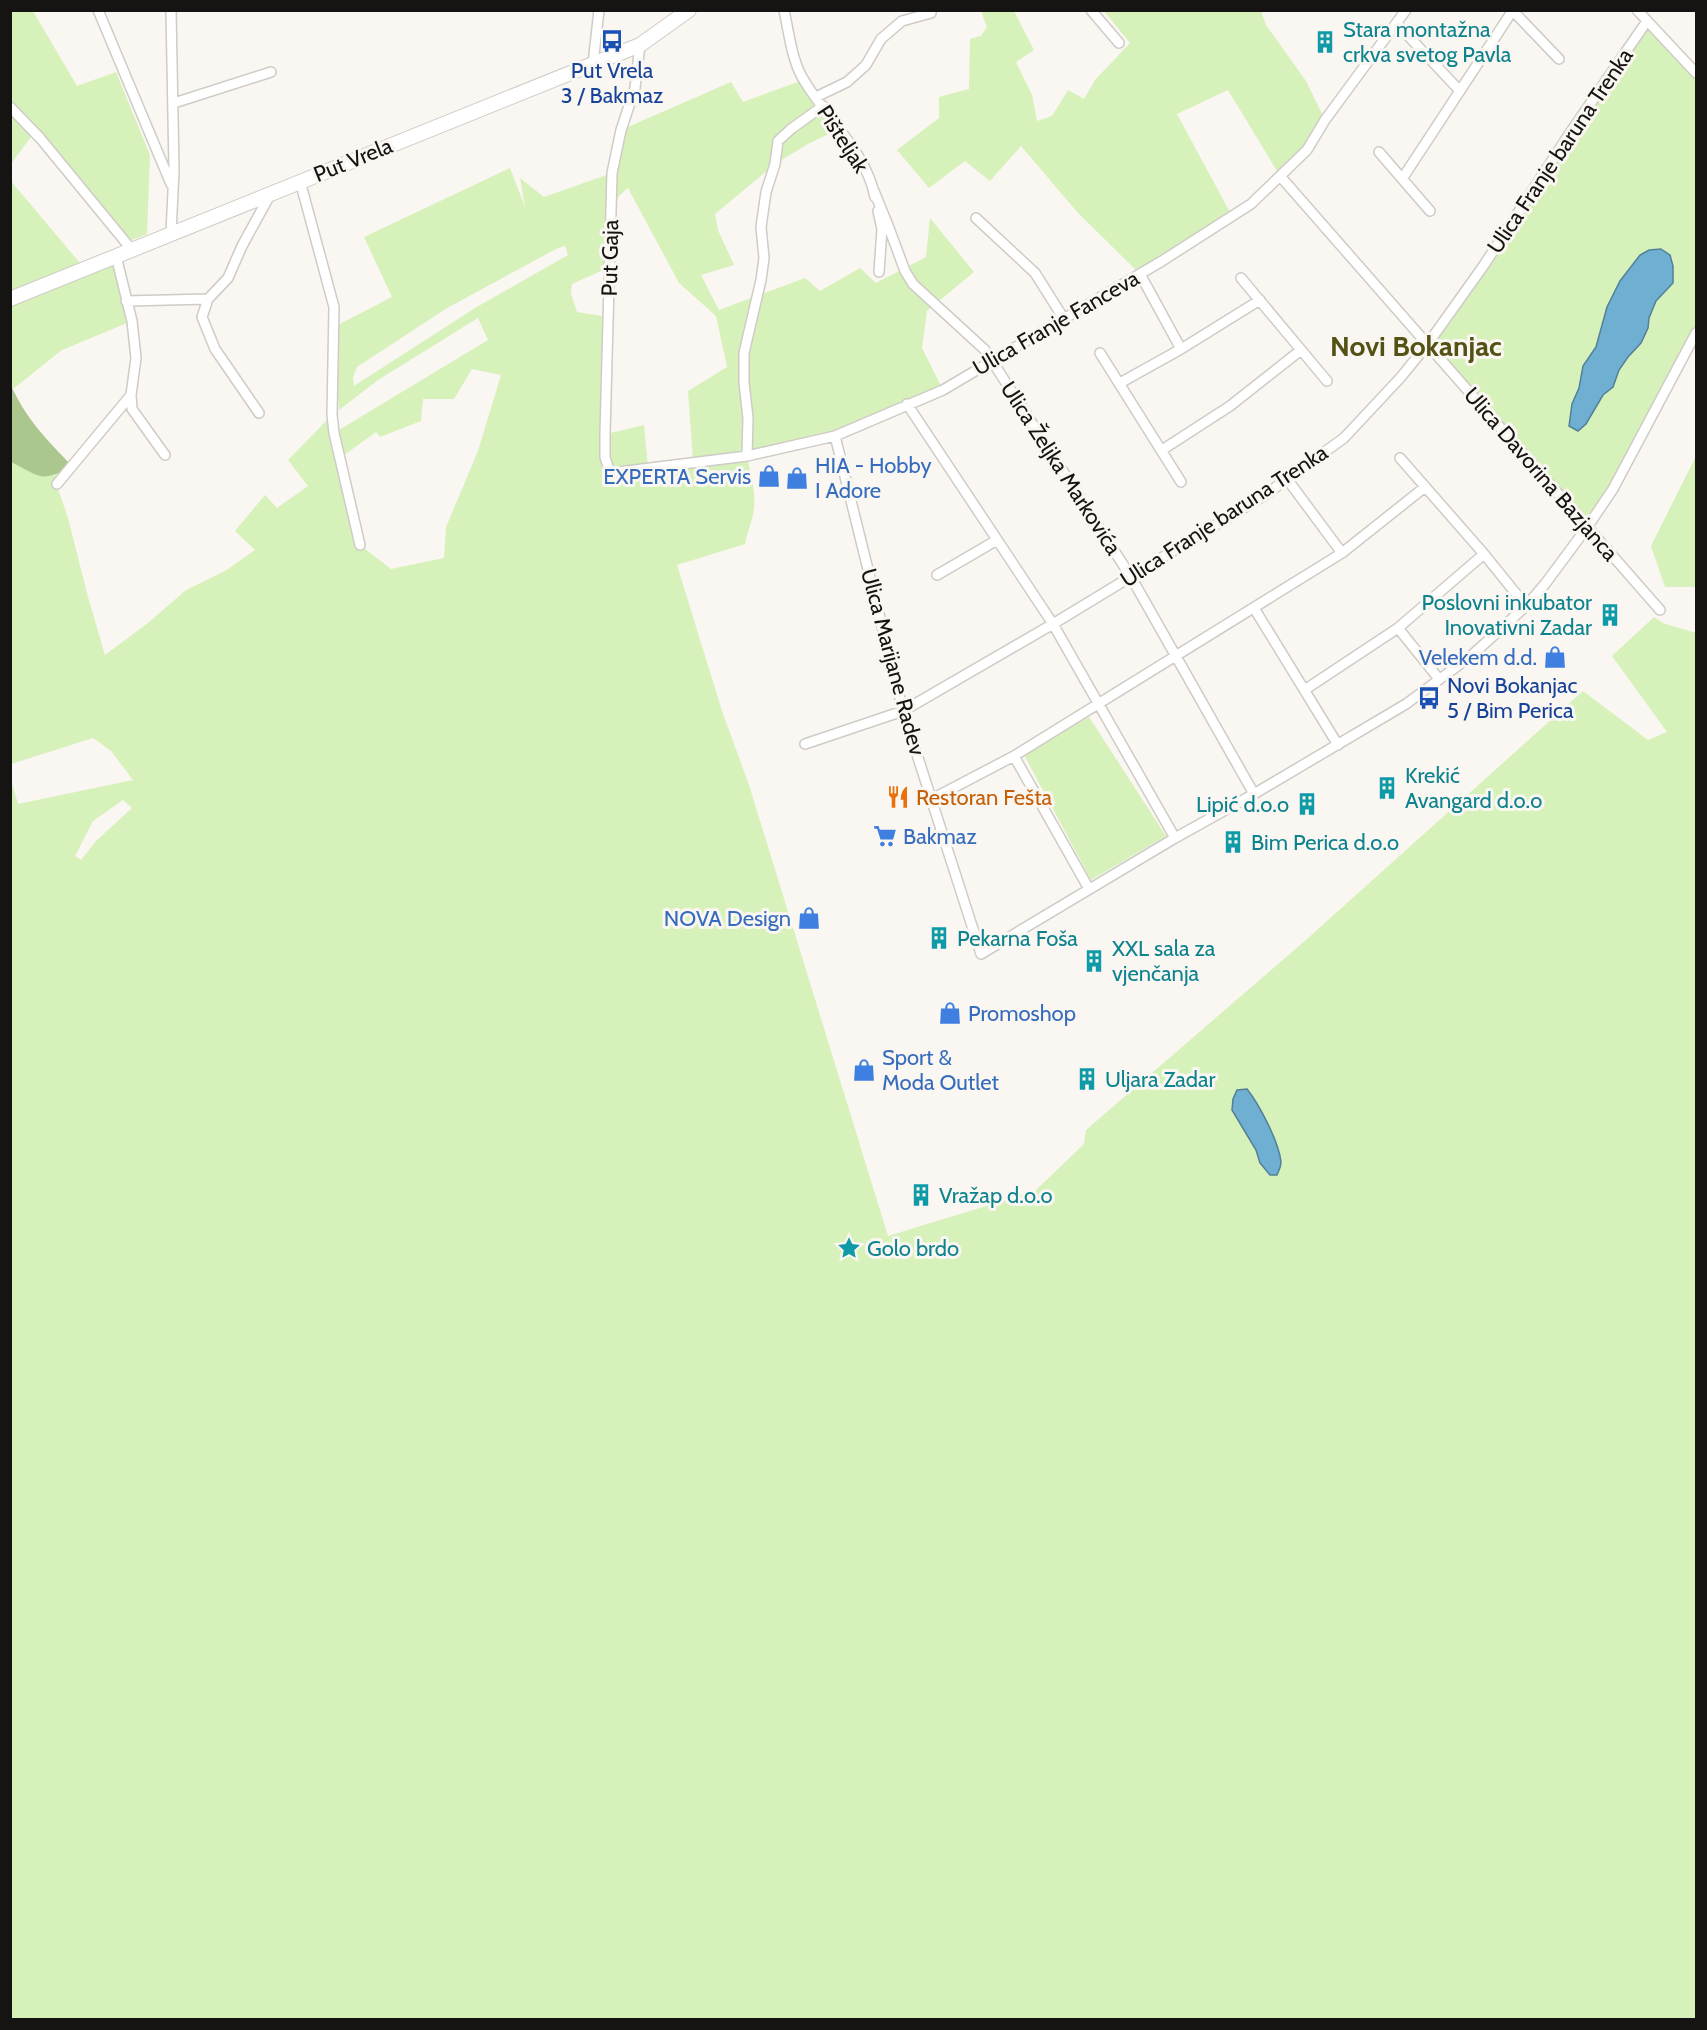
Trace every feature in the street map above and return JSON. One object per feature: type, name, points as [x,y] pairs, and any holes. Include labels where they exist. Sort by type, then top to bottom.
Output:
[{"type":"main road","name":"Put Vrela","points":[[10,299],[640,45],[671,16],[689,10]]},
{"type":"street","points":[[98,10],[172,186]]},
{"type":"street","points":[[171,10],[174,103],[171,233]]},
{"type":"street","points":[[594,64],[599,10]]},
{"type":"street","name":"Pišteljak","points":[[784,10],[803,80],[863,165],[874,191],[882,229],[879,272]]},
{"type":"street","points":[[1091,10],[1119,43]]},
{"type":"street","name":"Ulica Franje Fanceva","points":[[610,473],[747,456],[835,436],[943,390],[1140,274],[1251,204],[1307,150],[1325,120],[1406,10]]},
{"type":"street","points":[[1638,10],[1696,73]]},
{"type":"street","points":[[1402,179],[1513,11],[1559,59]]},
{"type":"street","points":[[816,97],[847,82],[866,65],[881,39],[902,21],[932,13]]},
{"type":"street","name":"Ulica Franje baruna Trenka","points":[[805,744],[903,711],[1053,624],[1264,495],[1344,438],[1401,377],[1427,345],[1484,265],[1568,136],[1647,21]]},
{"type":"street","points":[[1397,24],[1460,91]]},
{"type":"street","name":"Put Gaja","points":[[610,473],[605,457],[605,434],[612,173],[621,130],[635,88],[640,45]]},
{"type":"street","points":[[174,103],[271,72]]},
{"type":"street","points":[[747,456],[748,418],[744,383],[744,353],[761,280],[764,258],[761,226],[766,192],[775,164],[778,141],[823,106]]},
{"type":"street","points":[[10,107],[40,138],[132,250]]},
{"type":"street","points":[[1379,152],[1430,211]]},
{"type":"street","name":"Ulica Davorina Bazjanca","points":[[1280,176],[1660,610]]},
{"type":"street","points":[[300,181],[334,307],[332,416],[360,545]]},
{"type":"street","name":"Ulica Željka Markovića","points":[[874,191],[905,271],[913,284],[985,350],[1131,577],[1254,794]]},
{"type":"street","points":[[259,412],[215,349],[202,317],[208,299],[228,278],[242,246],[272,193]]},
{"type":"street","points":[[976,218],[1035,273],[1064,319]]},
{"type":"street","points":[[116,256],[132,321],[136,358],[131,395],[132,409],[165,455]]},
{"type":"street","points":[[1140,274],[1181,349]]},
{"type":"street","points":[[1241,278],[1327,381]]},
{"type":"street","points":[[126,301],[208,299]]},
{"type":"street","points":[[1120,383],[1181,349],[1260,300]]},
{"type":"street","points":[[1014,756],[1089,889],[1406,704],[1471,656],[1526,606],[1545,584],[1613,489],[1696,333]]},
{"type":"street","points":[[1162,450],[1230,406],[1301,350]]},
{"type":"street","points":[[1100,353],[1181,482]]},
{"type":"street","points":[[57,484],[131,395]]},
{"type":"street","points":[[907,404],[1053,624],[1175,838]]},
{"type":"street","name":"Ulica Marijane Radev","points":[[835,436],[903,711],[981,954],[1089,889]]},
{"type":"street","points":[[1400,458],[1526,606]]},
{"type":"street","points":[[1287,479],[1342,553]]},
{"type":"street","points":[[932,799],[1014,756],[1342,553],[1425,487]]},
{"type":"street","points":[[937,575],[997,540]]},
{"type":"street","points":[[1306,689],[1398,628],[1484,554]]},
{"type":"street","points":[[1254,608],[1306,689],[1338,745]]},
{"type":"street","points":[[1398,628],[1439,680]]},
{"type":"green space","points":[[1103,10],[1261,11],[1266,25],[1306,81],[1325,120],[1307,150],[1280,176],[1228,90],[1177,114],[1232,216],[1140,274],[1078,213],[1021,146],[990,181],[965,161],[929,188],[897,150],[939,118],[939,97],[969,89],[970,39],[981,36],[987,27],[981,11],[1014,11],[1034,50],[1016,62],[1032,95],[1037,121],[1052,116],[1068,90],[1084,99],[1095,80],[1130,43]]},
{"type":"green space","points":[[11,11],[33,11],[77,86],[116,72],[150,155],[147,234],[122,244],[36,130],[11,164]]},
{"type":"green space","points":[[1647,21],[1696,73],[1696,333],[1588,526],[1427,345]]},
{"type":"green space","points":[[803,80],[839,129],[775,164],[715,214],[718,230],[734,265],[701,275],[719,310],[805,278],[820,291],[860,268],[876,283],[926,257],[930,218],[974,272],[927,311],[922,348],[943,390],[835,436],[747,456],[754,502],[745,544],[677,565],[722,711],[749,785],[888,1236],[1035,1191],[1084,1144],[1086,1130],[1307,939],[1583,691],[1648,740],[1667,732],[1612,656],[1654,617],[1663,623],[1696,633],[1696,2019],[11,2019],[10,776],[18,804],[133,780],[111,751],[93,738],[11,764],[11,462],[72,466],[58,489],[105,655],[148,623],[186,590],[225,571],[255,550],[235,531],[265,495],[277,508],[308,486],[288,460],[332,415],[334,433],[488,340],[478,318],[378,380],[339,410],[336,375],[339,349],[334,343],[334,327],[392,297],[364,237],[510,168],[525,207],[520,178],[544,197],[612,173],[621,130],[731,82],[743,102]],"holes":[[[628,188],[679,283],[716,316],[727,367],[688,391],[693,461],[648,467],[644,425],[606,434],[609,317],[577,312],[571,294],[572,284],[610,267],[611,227],[618,197]],[[565,246],[568,255],[475,308],[354,386],[353,377],[357,367],[447,308]],[[472,369],[501,375],[478,451],[446,527],[444,558],[391,569],[360,545],[340,458],[376,432],[380,437],[421,421],[423,399],[454,399]],[[123,800],[132,808],[96,841],[81,860],[75,856],[93,821]]]},
{"type":"green space","points":[[10,180],[85,269],[116,256],[132,321],[62,350],[13,389],[10,383]]},
{"type":"green space","points":[[10,383],[29,418],[72,466],[53,475],[40,476],[11,462]]},
{"type":"green space","points":[[1696,456],[1696,587],[1665,587],[1651,546]]},
{"type":"green space","points":[[1089,717],[1166,836],[1091,880],[1024,755]]},
{"type":"water","points":[[1661,249],[1670,255],[1673,266],[1673,283],[1656,301],[1641,343],[1619,370],[1613,387],[1603,395],[1586,424],[1578,431],[1569,426],[1572,404],[1579,388],[1583,366],[1596,347],[1607,307],[1620,281],[1640,255],[1649,250]]},
{"type":"water","points":[[1247,1089],[1263,1113],[1277,1144],[1281,1162],[1277,1175],[1270,1175],[1260,1163],[1256,1150],[1232,1110],[1237,1090]]},
{"type":"place","name":"Put Vrela 3 / Bakmaz","points":[[612,41]]},
{"type":"place","name":"Stara montažna crkva svetog Pavla","points":[[1325,42]]},
{"type":"place","name":"EXPERTA Servis","points":[[769,476]]},
{"type":"place","name":"HIA - Hobby I Adore","points":[[797,478]]},
{"type":"place","name":"Poslovni inkubator Inovativni Zadar","points":[[1610,615]]},
{"type":"place","name":"Velekem d.d.","points":[[1555,657]]},
{"type":"place","name":"Novi Bokanjac 5 / Bim Perica","points":[[1429,698]]},
{"type":"place","name":"Krekić Avangard d.o.o","points":[[1387,788]]},
{"type":"place","name":"Restoran Fešta","points":[[898,797]]},
{"type":"place","name":"Lipić d.o.o","points":[[1307,804]]},
{"type":"place","name":"Bakmaz","points":[[885,836]]},
{"type":"place","name":"Bim Perica d.o.o","points":[[1233,842]]},
{"type":"place","name":"NOVA Design","points":[[809,918]]},
{"type":"place","name":"Pekarna Foša","points":[[939,938]]},
{"type":"place","name":"XXL sala za vjenčanja","points":[[1094,961]]},
{"type":"place","name":"Promoshop","points":[[950,1013]]},
{"type":"place","name":"Sport & Moda Outlet","points":[[864,1070]]},
{"type":"place","name":"Uljara Zadar","points":[[1087,1079]]},
{"type":"place","name":"Vražap d.o.o","points":[[921,1195]]},
{"type":"place","name":"Golo brdo","points":[[849,1248]]},
{"type":"district","name":"Novi Bokanjac","points":[[1416,346]]}]
